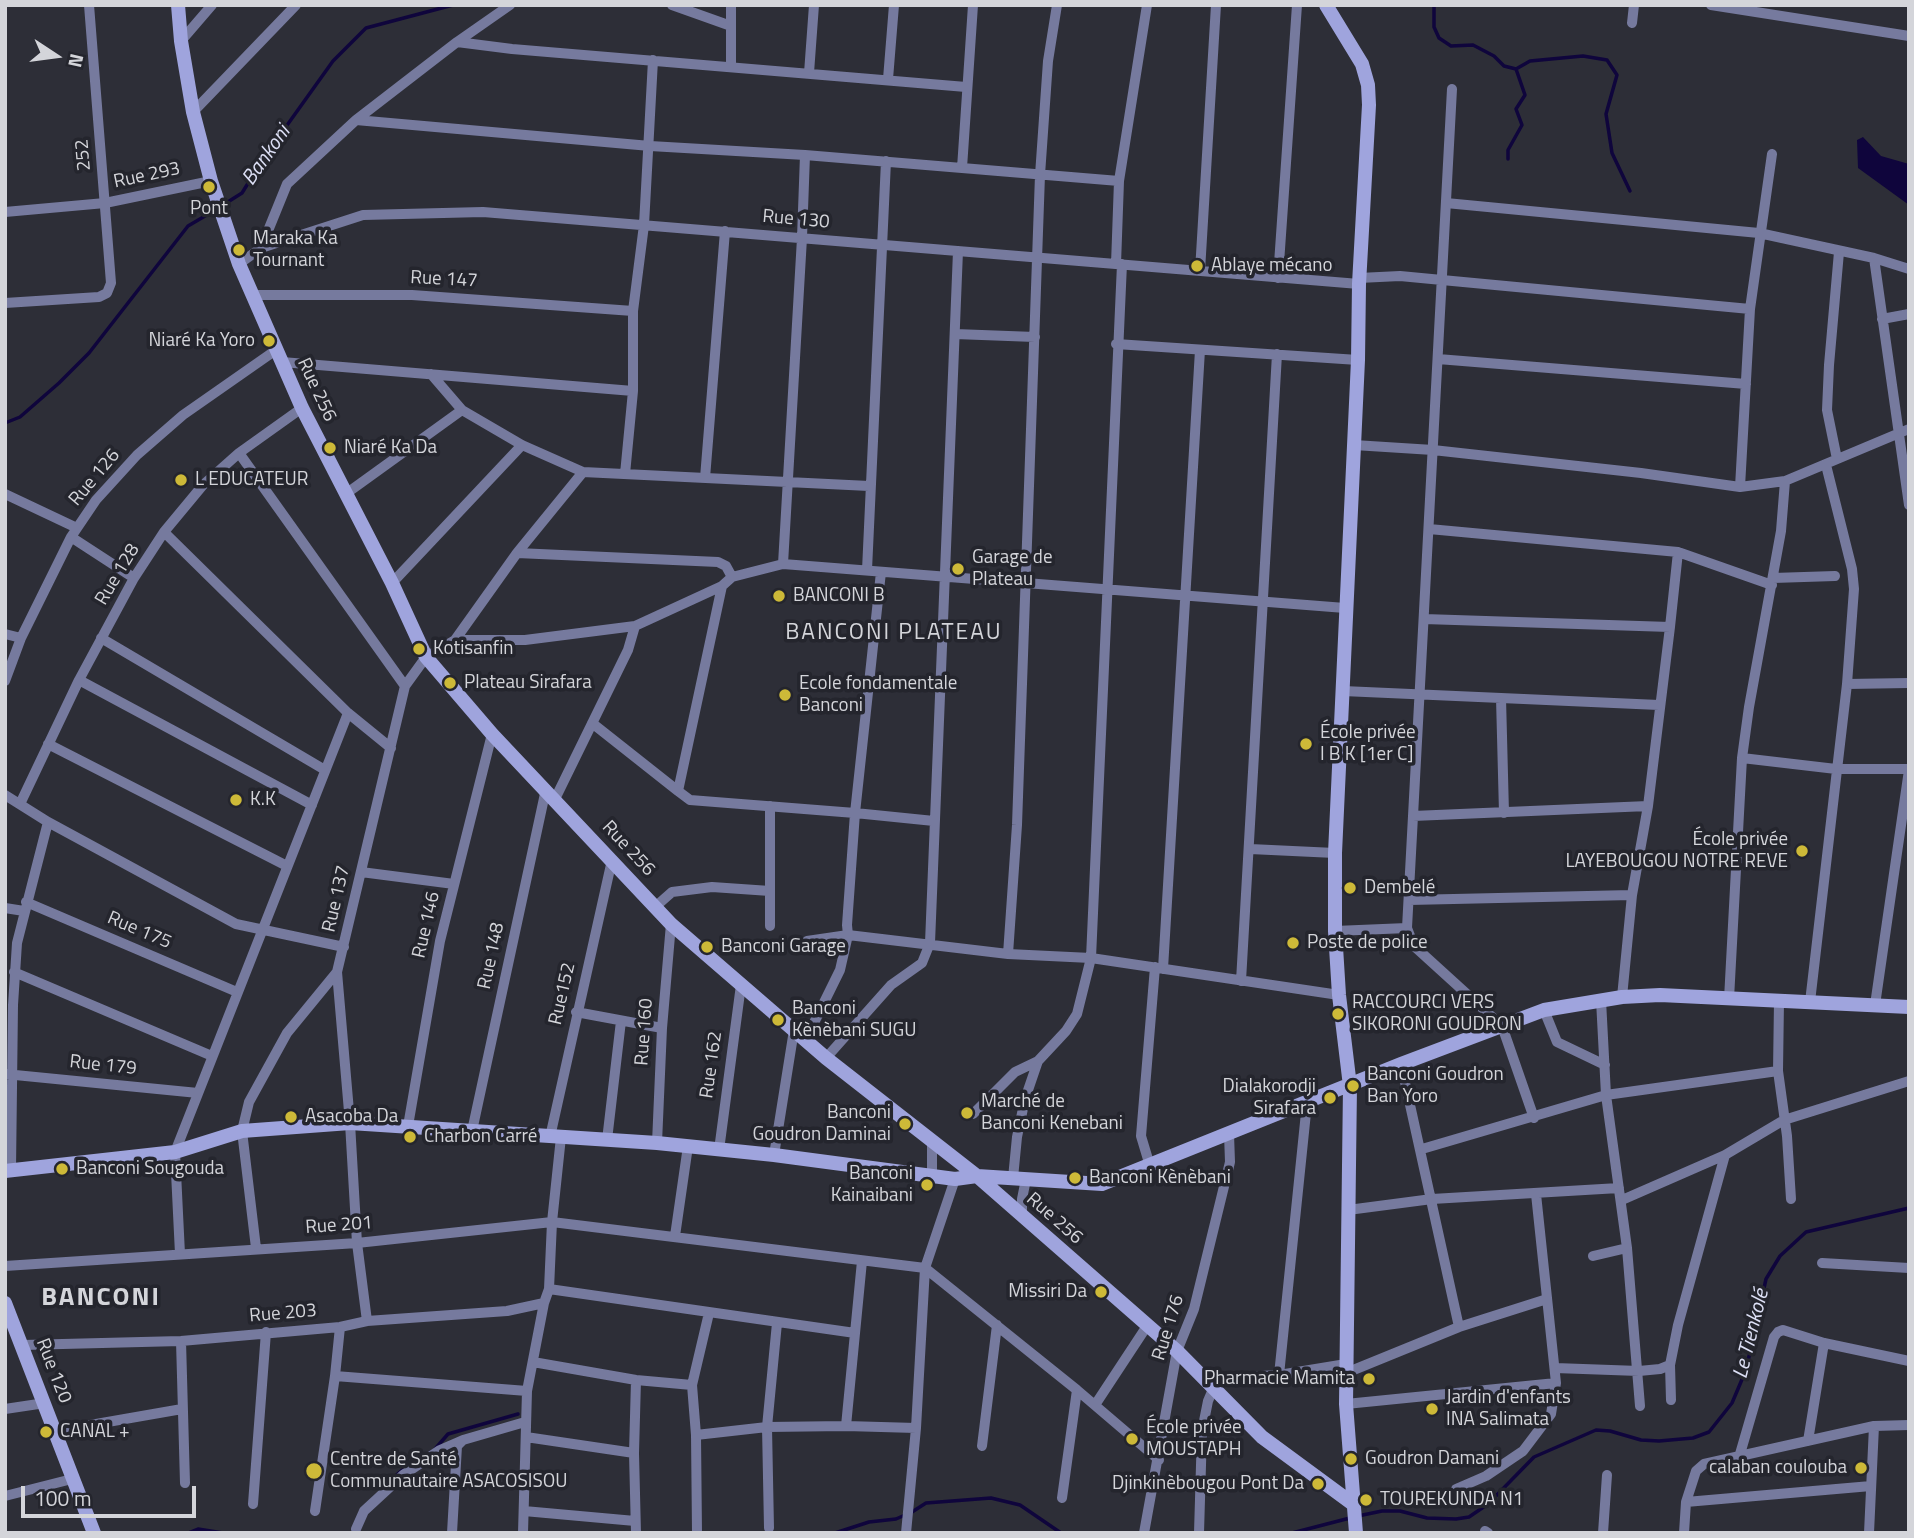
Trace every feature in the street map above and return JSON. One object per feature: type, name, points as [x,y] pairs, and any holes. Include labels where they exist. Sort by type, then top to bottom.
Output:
[{"type":"street","name":"252","points":[[5,303],[99,298],[107,293],[111,283],[89,5]]},
{"type":"street","name":"Rue 256","points":[[178,5],[192,112],[239,264],[303,408],[393,583],[426,657],[492,734],[671,924],[826,1058],[977,1176],[1177,1351],[1262,1437],[1353,1504]]},
{"type":"street","points":[[181,41],[212,5]]},
{"type":"street","points":[[192,112],[296,5]]},
{"type":"street","points":[[261,248],[287,184],[356,120],[510,5]]},
{"type":"street","points":[[672,5],[731,26]]},
{"type":"street","points":[[731,5],[731,67]]},
{"type":"street","points":[[809,73],[814,5]]},
{"type":"street","points":[[888,79],[894,5]]},
{"type":"street","points":[[962,168],[973,5]]},
{"type":"street","points":[[1008,954],[1017,825],[1040,175],[1048,61],[1057,5]]},
{"type":"street","points":[[973,1114],[1015,1072],[1038,1061],[1066,1031],[1077,1014],[1091,958],[1119,264],[1119,181],[1146,5]]},
{"type":"street","points":[[1200,271],[1216,5]]},
{"type":"street","points":[[1278,278],[1297,5]]},
{"type":"street","points":[[1326,5],[1362,64],[1368,85],[1369,104],[1335,853],[1335,931],[1339,995],[1350,1086],[1346,1404],[1356,1533]]},
{"type":"street","points":[[1632,23],[1634,5]]},
{"type":"street","points":[[1711,5],[1909,36]]},
{"type":"street","points":[[457,42],[966,87]]},
{"type":"street","points":[[625,474],[633,391],[634,311],[650,146],[653,60]]},
{"type":"street","points":[[1452,89],[1407,928],[1414,946],[1502,1026],[1534,1118]]},
{"type":"street","points":[[356,120],[650,146],[886,161],[1119,181]]},
{"type":"street","points":[[1741,488],[1750,309],[1772,154]]},
{"type":"street","points":[[783,564],[803,238],[805,155]]},
{"type":"street","points":[[867,570],[886,161]]},
{"type":"street","name":"Rue 293","points":[[5,212],[105,203],[213,186]]},
{"type":"street","points":[[1446,203],[1759,233],[1874,258],[1909,269]]},
{"type":"street","name":"Rue 130","points":[[239,264],[261,248],[363,215],[484,212],[1278,278],[1359,281],[1400,276],[1750,309]]},
{"type":"street","points":[[705,478],[725,231]]},
{"type":"street","points":[[826,1058],[891,985],[922,962],[930,943],[958,251]]},
{"type":"street","points":[[1838,459],[1827,410],[1839,252]]},
{"type":"street","points":[[1874,258],[1882,319],[1903,431],[1909,505]]},
{"type":"street","name":"Rue 147","points":[[251,295],[412,295],[634,311]]},
{"type":"street","points":[[1882,319],[1909,314]]},
{"type":"street","points":[[955,334],[1035,337]]},
{"type":"street","points":[[1116,344],[1358,360]]},
{"type":"street","points":[[1150,1166],[1141,1136],[1159,968],[1200,349]]},
{"type":"street","points":[[1241,981],[1277,354]]},
{"type":"street","points":[[279,356],[431,374],[633,391]]},
{"type":"street","name":"Rue 126","points":[[5,681],[21,638],[74,532],[96,500],[137,455],[183,415],[279,356]]},
{"type":"street","points":[[1438,359],[1746,384]]},
{"type":"street","points":[[431,374],[462,410],[522,445],[583,472],[869,486]]},
{"type":"street","name":"Rue 128","points":[[20,804],[101,638],[134,578],[164,532],[203,485],[239,453],[303,408]]},
{"type":"street","points":[[347,493],[462,410]]},
{"type":"street","points":[[1354,445],[1433,450],[1641,473],[1741,488],[1785,481],[1903,431]]},
{"type":"street","points":[[393,583],[522,445]]},
{"type":"street","points":[[239,453],[405,686]]},
{"type":"street","points":[[1810,1002],[1847,684],[1853,579],[1826,465]]},
{"type":"street","points":[[426,657],[455,640],[517,553],[583,472]]},
{"type":"street","points":[[1729,999],[1742,758],[1782,531],[1785,481]]},
{"type":"street","points":[[5,494],[74,532],[134,578]]},
{"type":"street","points":[[1429,529],[1678,552],[1772,581],[1835,576]]},
{"type":"street","points":[[164,532],[348,713],[391,748]]},
{"type":"street","points":[[1622,997],[1632,895],[1648,806],[1678,552]]},
{"type":"street","points":[[517,553],[718,562],[726,566],[732,577]]},
{"type":"street","points":[[455,640],[525,640],[635,626],[722,586],[732,577],[783,564],[1345,607]]},
{"type":"street","points":[[806,1041],[840,970],[849,935],[847,925],[855,813],[881,572]]},
{"type":"street","points":[[678,791],[722,586]]},
{"type":"street","points":[[1424,619],[1670,627]]},
{"type":"street","name":"Rue 148","points":[[472,1131],[551,794],[592,723],[628,650],[635,626]]},
{"type":"street","points":[[5,634],[21,638]]},
{"type":"street","points":[[101,638],[325,770]]},
{"type":"street","name":"Rue 137","points":[[242,1131],[249,1102],[287,1033],[337,972],[405,686],[426,657]]},
{"type":"street","points":[[79,680],[312,805]]},
{"type":"street","points":[[1847,684],[1909,683]]},
{"type":"street","points":[[1343,691],[1659,705]]},
{"type":"street","points":[[1501,698],[1504,813]]},
{"type":"street","points":[[180,1254],[175,1152],[348,713]]},
{"type":"street","points":[[592,723],[690,800],[934,821]]},
{"type":"street","name":"Rue 146","points":[[408,1126],[440,941],[492,734]]},
{"type":"street","points":[[48,744],[287,866]]},
{"type":"street","points":[[1742,758],[1836,769],[1909,769],[1875,1005]]},
{"type":"street","points":[[5,794],[48,822],[236,924],[344,947]]},
{"type":"street","points":[[770,806],[770,926]]},
{"type":"street","points":[[1413,816],[1648,806]]},
{"type":"street","points":[[48,822],[17,943],[9,1004],[8,1171],[175,1152],[242,1131],[350,1123],[657,1143],[774,1155],[955,1179],[977,1176],[1102,1184],[1401,1064],[1544,1010],[1622,997],[1660,995],[1909,1007]]},
{"type":"street","points":[[1250,849],[1335,853]]},
{"type":"street","name":"Rue152","points":[[523,1533],[527,1391],[549,1289],[555,1137],[576,1013],[612,860]]},
{"type":"street","points":[[361,872],[454,884]]},
{"type":"street","points":[[655,907],[673,892],[699,888],[770,891]]},
{"type":"street","points":[[1409,900],[1632,895]]},
{"type":"street","name":"Rue 175","points":[[5,908],[25,906],[237,992]]},
{"type":"street","name":"Rue 160","points":[[657,1143],[662,1028],[671,924]]},
{"type":"street","points":[[1335,931],[1407,928]]},
{"type":"street","points":[[807,941],[849,935],[1008,954],[1091,958],[1339,995]]},
{"type":"street","points":[[15,972],[212,1056]]},
{"type":"street","points":[[337,972],[357,1243],[367,1321]]},
{"type":"street","name":"Rue 162","points":[[719,1150],[741,985]]},
{"type":"street","points":[[1601,1000],[1606,1095],[1628,1248],[1640,1406]]},
{"type":"street","points":[[1779,1001],[1778,1071],[1791,1199]]},
{"type":"street","points":[[1544,1010],[1557,1042],[1605,1065]]},
{"type":"street","points":[[576,1013],[662,1028]]},
{"type":"street","points":[[607,1140],[621,1021]]},
{"type":"street","points":[[774,1155],[794,1030]]},
{"type":"street","points":[[1022,1216],[1017,1137],[1025,1099],[1038,1061]]},
{"type":"street","points":[[1401,1064],[1422,1149],[1459,1326]]},
{"type":"street","points":[[1422,1149],[1606,1095],[1778,1071]]},
{"type":"street","name":"Rue 179","points":[[9,1074],[198,1093]]},
{"type":"street","points":[[1622,1200],[1725,1155],[1784,1120],[1909,1081]]},
{"type":"street","points":[[1279,1375],[1307,1103]]},
{"type":"street","points":[[242,1131],[256,1248]]},
{"type":"street","name":"Rue 176","points":[[1144,1533],[1177,1351],[1194,1309],[1230,1162],[1229,1134]]},
{"type":"street","points":[[932,1140],[932,1176]]},
{"type":"street","points":[[675,1236],[688,1146]]},
{"type":"street","points":[[1671,1400],[1670,1364],[1678,1325],[1725,1155]]},
{"type":"street","points":[[906,1533],[916,1428],[925,1268],[955,1179]]},
{"type":"street","points":[[1348,1210],[1432,1199],[1619,1188]]},
{"type":"street","points":[[1456,1489],[1486,1476],[1523,1451],[1552,1414],[1555,1368],[1536,1194]]},
{"type":"street","name":"Rue 201","points":[[5,1266],[357,1243],[552,1222],[925,1268]]},
{"type":"street","points":[[1592,1256],[1628,1248]]},
{"type":"street","points":[[846,1426],[862,1261]]},
{"type":"street","points":[[1822,1263],[1909,1268]]},
{"type":"street","points":[[925,1268],[1077,1390],[1159,1460]]},
{"type":"street","points":[[549,1289],[855,1333]]},
{"type":"street","points":[[1199,1533],[1202,1431],[1208,1401],[1214,1387],[1224,1378],[1346,1369],[1459,1326],[1547,1298]]},
{"type":"street","name":"Rue 120","points":[[5,1303],[94,1533]]},
{"type":"street","name":"Rue 203","points":[[23,1345],[181,1341],[367,1321],[507,1311],[544,1303]]},
{"type":"street","points":[[697,1533],[696,1435],[692,1385],[709,1313]]},
{"type":"street","points":[[769,1528],[767,1427],[777,1323]]},
{"type":"street","points":[[982,1446],[997,1325]]},
{"type":"street","points":[[315,1511],[340,1326]]},
{"type":"street","points":[[1095,1405],[1147,1326]]},
{"type":"street","points":[[1740,1454],[1774,1337],[1778,1332],[1783,1330],[1824,1343],[1909,1362]]},
{"type":"street","points":[[253,1504],[266,1332]]},
{"type":"street","points":[[181,1341],[185,1483]]},
{"type":"street","points":[[1808,1441],[1824,1343]]},
{"type":"street","points":[[533,1362],[636,1380],[692,1385]]},
{"type":"street","points":[[1555,1368],[1639,1371],[1660,1369],[1670,1364]]},
{"type":"street","points":[[335,1376],[527,1391]]},
{"type":"street","points":[[635,1533],[636,1380]]},
{"type":"street","points":[[1346,1404],[1556,1383]]},
{"type":"street","points":[[1062,1498],[1077,1390]]},
{"type":"street","points":[[5,1409],[45,1403]]},
{"type":"street","points":[[56,1431],[182,1409]]},
{"type":"street","points":[[356,1529],[364,1511],[403,1475],[440,1450],[463,1440],[525,1422]]},
{"type":"street","points":[[1684,1533],[1686,1502],[1696,1471],[1704,1464],[1874,1426],[1909,1425]]},
{"type":"street","points":[[1869,1533],[1874,1426]]},
{"type":"street","points":[[696,1435],[767,1427],[916,1428]]},
{"type":"street","points":[[526,1437],[634,1452]]},
{"type":"street","points":[[452,1533],[455,1453],[463,1440]]},
{"type":"street","points":[[1603,1533],[1606,1475]]},
{"type":"street","points":[[5,1496],[72,1479]]},
{"type":"street","points":[[1686,1502],[1871,1486]]},
{"type":"street","points":[[524,1511],[635,1521]]},
{"type":"shaded area","points":[[1863,137],[1881,156],[1909,164],[1909,205],[1858,168],[1857,140]]},
{"type":"waterway","name":"Bankoni","points":[[223,205],[242,193],[333,61],[366,28],[453,5]]},
{"type":"waterway","points":[[1434,5],[1434,27],[1439,38],[1451,46],[1473,45],[1494,56],[1504,66],[1516,69],[1525,95],[1516,109],[1522,125],[1508,150],[1508,159]]},
{"type":"waterway","points":[[1516,69],[1530,61],[1583,56],[1607,60],[1617,75],[1606,114],[1612,153],[1630,191]]},
{"type":"waterway","name":"Bankoni","points":[[5,423],[20,417],[89,353],[188,226],[217,209]]},
{"type":"waterway","name":"Le Tienkolé","points":[[1358,1516],[1382,1511],[1400,1511],[1427,1518],[1469,1517],[1488,1504],[1534,1457],[1596,1430],[1641,1440],[1659,1441],[1693,1438],[1709,1432],[1732,1403],[1746,1370],[1766,1279],[1780,1256],[1806,1232],[1909,1208]]},
{"type":"waterway","points":[[435,1449],[448,1434],[518,1414]]},
{"type":"waterway","points":[[387,1483],[407,1466]]},
{"type":"waterway","name":"Le Tienkolé","points":[[912,1512],[926,1503],[991,1498],[1020,1505],[1061,1533]]},
{"type":"waterway","name":"Le Tienkolé","points":[[835,1533],[869,1522],[896,1519],[905,1515]]},
{"type":"waterway","name":"Le Tienkolé","points":[[1292,1533],[1350,1518]]},
{"type":"waterway","name":"Le Tienkolé","points":[[188,1533],[198,1529],[223,1533]]},
{"type":"place","name":"Pont","points":[[209,187]]},
{"type":"place","name":"Maraka Ka Tournant","points":[[239,250]]},
{"type":"place","name":"Ablaye mécano","points":[[1197,266]]},
{"type":"place","name":"Niaré Ka Yoro","points":[[269,341]]},
{"type":"place","name":"Niaré Ka Da","points":[[330,448]]},
{"type":"place","name":"L EDUCATEUR","points":[[181,480]]},
{"type":"place","name":"Garage de Plateau","points":[[958,569]]},
{"type":"place","name":"BANCONI B","points":[[779,596]]},
{"type":"place","name":"Kotisanfin","points":[[419,649]]},
{"type":"place","name":"Plateau Sirafara","points":[[450,683]]},
{"type":"place","name":"Ecole fondamentale Banconi","points":[[785,695]]},
{"type":"place","name":"École privée I B K [1er C]","points":[[1306,744]]},
{"type":"place","name":"K.K","points":[[236,800]]},
{"type":"place","name":"École privée LAYEBOUGOU NOTRE REVE","points":[[1802,851]]},
{"type":"place","name":"Dembelé","points":[[1350,888]]},
{"type":"place","name":"Poste de police","points":[[1293,943]]},
{"type":"place","name":"Banconi Garage","points":[[707,947]]},
{"type":"place","name":"RACCOURCI VERS SIKORONI GOUDRON","points":[[1338,1014]]},
{"type":"place","name":"Banconi Kènèbani SUGU","points":[[778,1020]]},
{"type":"place","name":"Banconi Goudron Ban Yoro","points":[[1353,1086]]},
{"type":"place","name":"Dialakorodji Sirafara","points":[[1330,1098]]},
{"type":"place","name":"Marché de Banconi Kenebani","points":[[967,1113]]},
{"type":"place","name":"Asacoba Da","points":[[291,1117]]},
{"type":"place","name":"Banconi Goudron Daminai","points":[[905,1124]]},
{"type":"place","name":"Charbon Carré","points":[[410,1137]]},
{"type":"place","name":"Banconi Sougouda","points":[[62,1169]]},
{"type":"place","name":"Banconi Kènèbani","points":[[1075,1178]]},
{"type":"place","name":"Banconi Kainaibani","points":[[927,1185]]},
{"type":"place","name":"Missiri Da","points":[[1101,1292]]},
{"type":"place","name":"Pharmacie Mamita","points":[[1369,1379]]},
{"type":"place","name":"Jardin d'enfants INA Salimata","points":[[1432,1409]]},
{"type":"place","name":"CANAL +","points":[[46,1432]]},
{"type":"place","name":"École privée MOUSTAPH","points":[[1132,1439]]},
{"type":"place","name":"Goudron Damani","points":[[1351,1459]]},
{"type":"place","name":"calaban coulouba","points":[[1861,1468]]},
{"type":"place","name":"Centre de Santé Communautaire ASACOSISOU","points":[[314,1471]]},
{"type":"place","name":"Djinkinèbougou Pont Da","points":[[1318,1484]]},
{"type":"place","name":"TOUREKUNDA N1","points":[[1366,1500]]},
{"type":"district","name":"BANCONI PLATEAU","points":[[894,633]]},
{"type":"district","name":"BANCONI","points":[[101,1299]]}]
